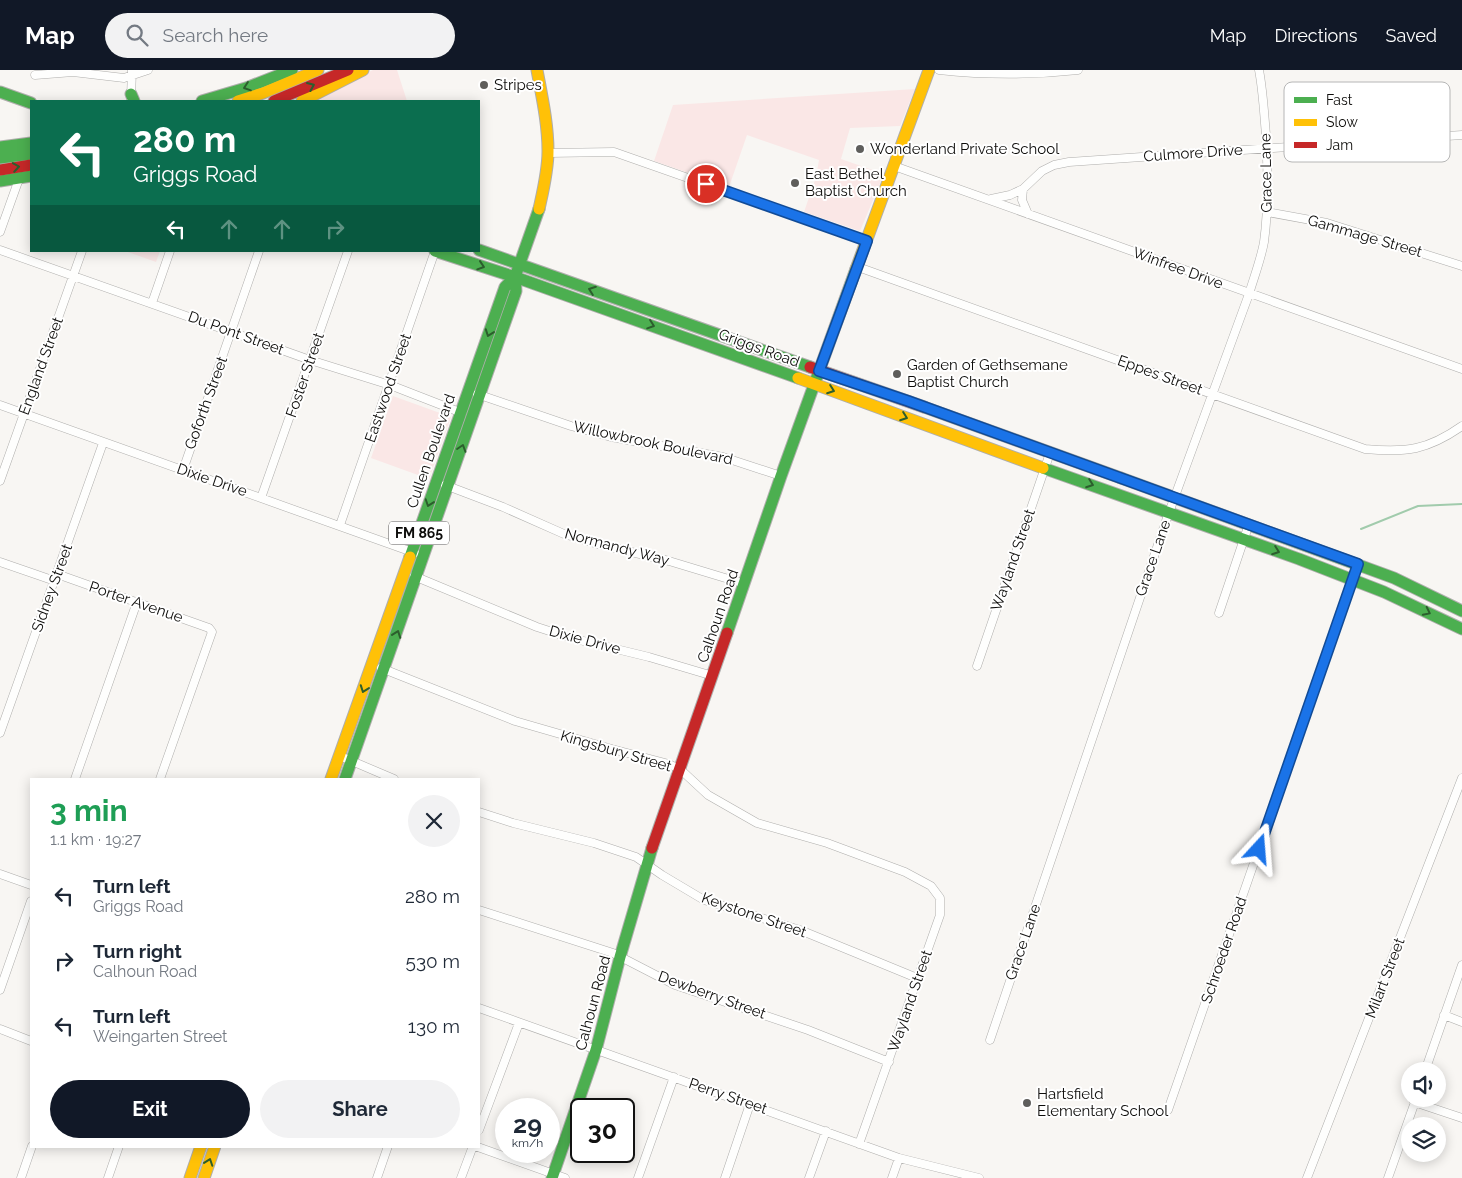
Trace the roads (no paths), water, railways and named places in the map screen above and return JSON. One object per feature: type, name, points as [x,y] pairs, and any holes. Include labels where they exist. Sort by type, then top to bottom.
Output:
[{"type":"main road","points":[[205,100],[246,88],[292,70]]},
{"type":"main road","points":[[241,100],[318,70]]},
{"type":"main road","points":[[276,100],[348,70]]},
{"type":"main road","points":[[304,100],[363,70]]},
{"type":"main road","name":"Cullen Boulevard","points":[[331,778],[373,665],[505,287],[515,277],[538,212],[544,186],[548,153],[546,118],[537,70]]},
{"type":"main road","name":"Calhoun Road","points":[[552,1176],[596,1050],[620,957],[648,864],[781,476],[928,70]]},
{"type":"main road","points":[[0,92],[30,103]]},
{"type":"main road","points":[[0,147],[30,143]]},
{"type":"main road","points":[[0,158],[30,154]]},
{"type":"main road","points":[[0,170],[30,165]]},
{"type":"main road","points":[[0,181],[30,176]]},
{"type":"main road","name":"Griggs Road","points":[[480,250],[1358,564],[1402,582],[1462,611]]},
{"type":"main road","name":"Griggs Road","points":[[438,252],[620,314],[1244,539],[1384,592],[1462,629]]},
{"type":"main road","name":"Cullen Boulevard","points":[[345,778],[449,487],[516,291],[515,277]]},
{"type":"main road","points":[[620,314],[625,302]]},
{"type":"main road","points":[[712,347],[716,334]]},
{"type":"main road","points":[[929,426],[934,411]]},
{"type":"main road","points":[[190,1178],[200,1148]]},
{"type":"main road","points":[[204,1178],[214,1148]]},
{"type":"street","points":[[35,75],[73,72],[124,78],[132,73],[148,70]]},
{"type":"street","points":[[939,70],[1017,74],[1078,70]]},
{"type":"street","name":"Grace Lane","points":[[990,1040],[1168,513],[1249,294],[1263,244],[1267,212],[1268,179],[1264,101],[1259,70]]},
{"type":"street","points":[[132,73],[132,99]]},
{"type":"street","name":"Culmore Drive","points":[[986,199],[1003,197],[1023,188],[1042,171],[1062,163],[1284,147]]},
{"type":"street","points":[[548,153],[614,152],[867,241]]},
{"type":"street","name":"Winfree Drive","points":[[894,166],[1462,369]]},
{"type":"street","points":[[0,232],[19,179]]},
{"type":"street","points":[[1023,188],[1022,200],[1028,214]]},
{"type":"street","name":"Gammage Street","points":[[1267,212],[1327,223],[1462,266]]},
{"type":"street","name":"Du Pont Street","points":[[0,250],[310,360],[390,385],[472,417]]},
{"type":"street","name":"England Street","points":[[0,481],[82,252]]},
{"type":"street","points":[[152,303],[170,252]]},
{"type":"street","name":"Goforth Street","points":[[183,470],[259,252]]},
{"type":"street","name":"Foster Street","points":[[261,498],[348,252]]},
{"type":"street","name":"Eastwood Street","points":[[340,525],[435,252]]},
{"type":"street","name":"Eppes Street","points":[[858,267],[1365,449],[1407,450],[1426,446],[1443,439],[1462,426]]},
{"type":"street","name":"Willowbrook Boulevard","points":[[468,390],[572,426],[611,437],[722,457],[781,476]]},
{"type":"street","name":"Dixie Drive","points":[[0,405],[424,556]]},
{"type":"street","name":"Sidney Street","points":[[0,733],[2,718],[56,577],[103,443]]},
{"type":"street","name":"Wayland Street","points":[[977,666],[1050,453]]},
{"type":"street","name":"Normandy Way","points":[[436,482],[503,507],[564,534],[594,544],[669,561],[745,584]]},
{"type":"street","points":[[1219,612],[1249,524]]},
{"type":"street","name":"Porter Avenue","points":[[0,562],[137,602],[209,628],[212,632],[160,778]]},
{"type":"street","name":"Schroeder Road","points":[[1168,1110],[1358,564]]},
{"type":"street","name":"Dixie Drive","points":[[405,572],[536,627],[713,676]]},
{"type":"street","points":[[75,778],[137,602]]},
{"type":"street","name":"Kingsbury Street","points":[[373,665],[515,721],[669,764],[681,770],[708,795],[757,823],[827,844],[905,872]]},
{"type":"street","points":[[340,756],[392,778]]},
{"type":"street","name":"Milart Street","points":[[1307,1178],[1462,778]]},
{"type":"street","name":"Keystone Street","points":[[480,812],[513,823],[594,842],[636,857],[704,900],[800,930],[918,978]]},
{"type":"street","name":"Wayland Street","points":[[859,1144],[940,915],[940,898],[931,886],[905,872]]},
{"type":"street","points":[[0,874],[30,885]]},
{"type":"street","points":[[0,990],[30,904]]},
{"type":"street","name":"Dewberry Street","points":[[480,910],[613,953],[675,984],[808,1030],[889,1062]]},
{"type":"street","points":[[1428,1062],[1462,966]]},
{"type":"street","name":"Perry Street","points":[[480,1008],[899,1158],[979,1178]]},
{"type":"street","points":[[1444,1016],[1462,1022]]},
{"type":"street","points":[[480,1127],[519,1023]]},
{"type":"street","points":[[0,1029],[30,1041]]},
{"type":"street","points":[[638,1178],[674,1077]]},
{"type":"street","points":[[724,1178],[750,1104]]},
{"type":"street","points":[[1388,1178],[1413,1107]]},
{"type":"street","points":[[1432,1107],[1462,1118]]},
{"type":"street","points":[[809,1178],[826,1131]]},
{"type":"street","points":[[21,1178],[31,1148]]},
{"type":"street","points":[[108,1178],[118,1148]]},
{"type":"street","points":[[377,1178],[387,1148]]},
{"type":"street","points":[[461,1178],[473,1148]]},
{"type":"street","points":[[479,1148],[552,1176],[565,1178]]},
{"type":"street","points":[[892,1178],[899,1158]]},
{"type":"waterway","points":[[1361,529],[1418,506],[1462,504]]},
{"type":"place","name":"Stripes","points":[[484,85]]},
{"type":"place","name":"Wonderland Private School","points":[[860,149]]},
{"type":"place","name":"East Bethel Baptist Church","points":[[795,183]]},
{"type":"place","name":"Garden of Gethsemane Baptist Church","points":[[897,374]]},
{"type":"place","name":"Hartsfield Elementary School","points":[[1027,1103]]}]
